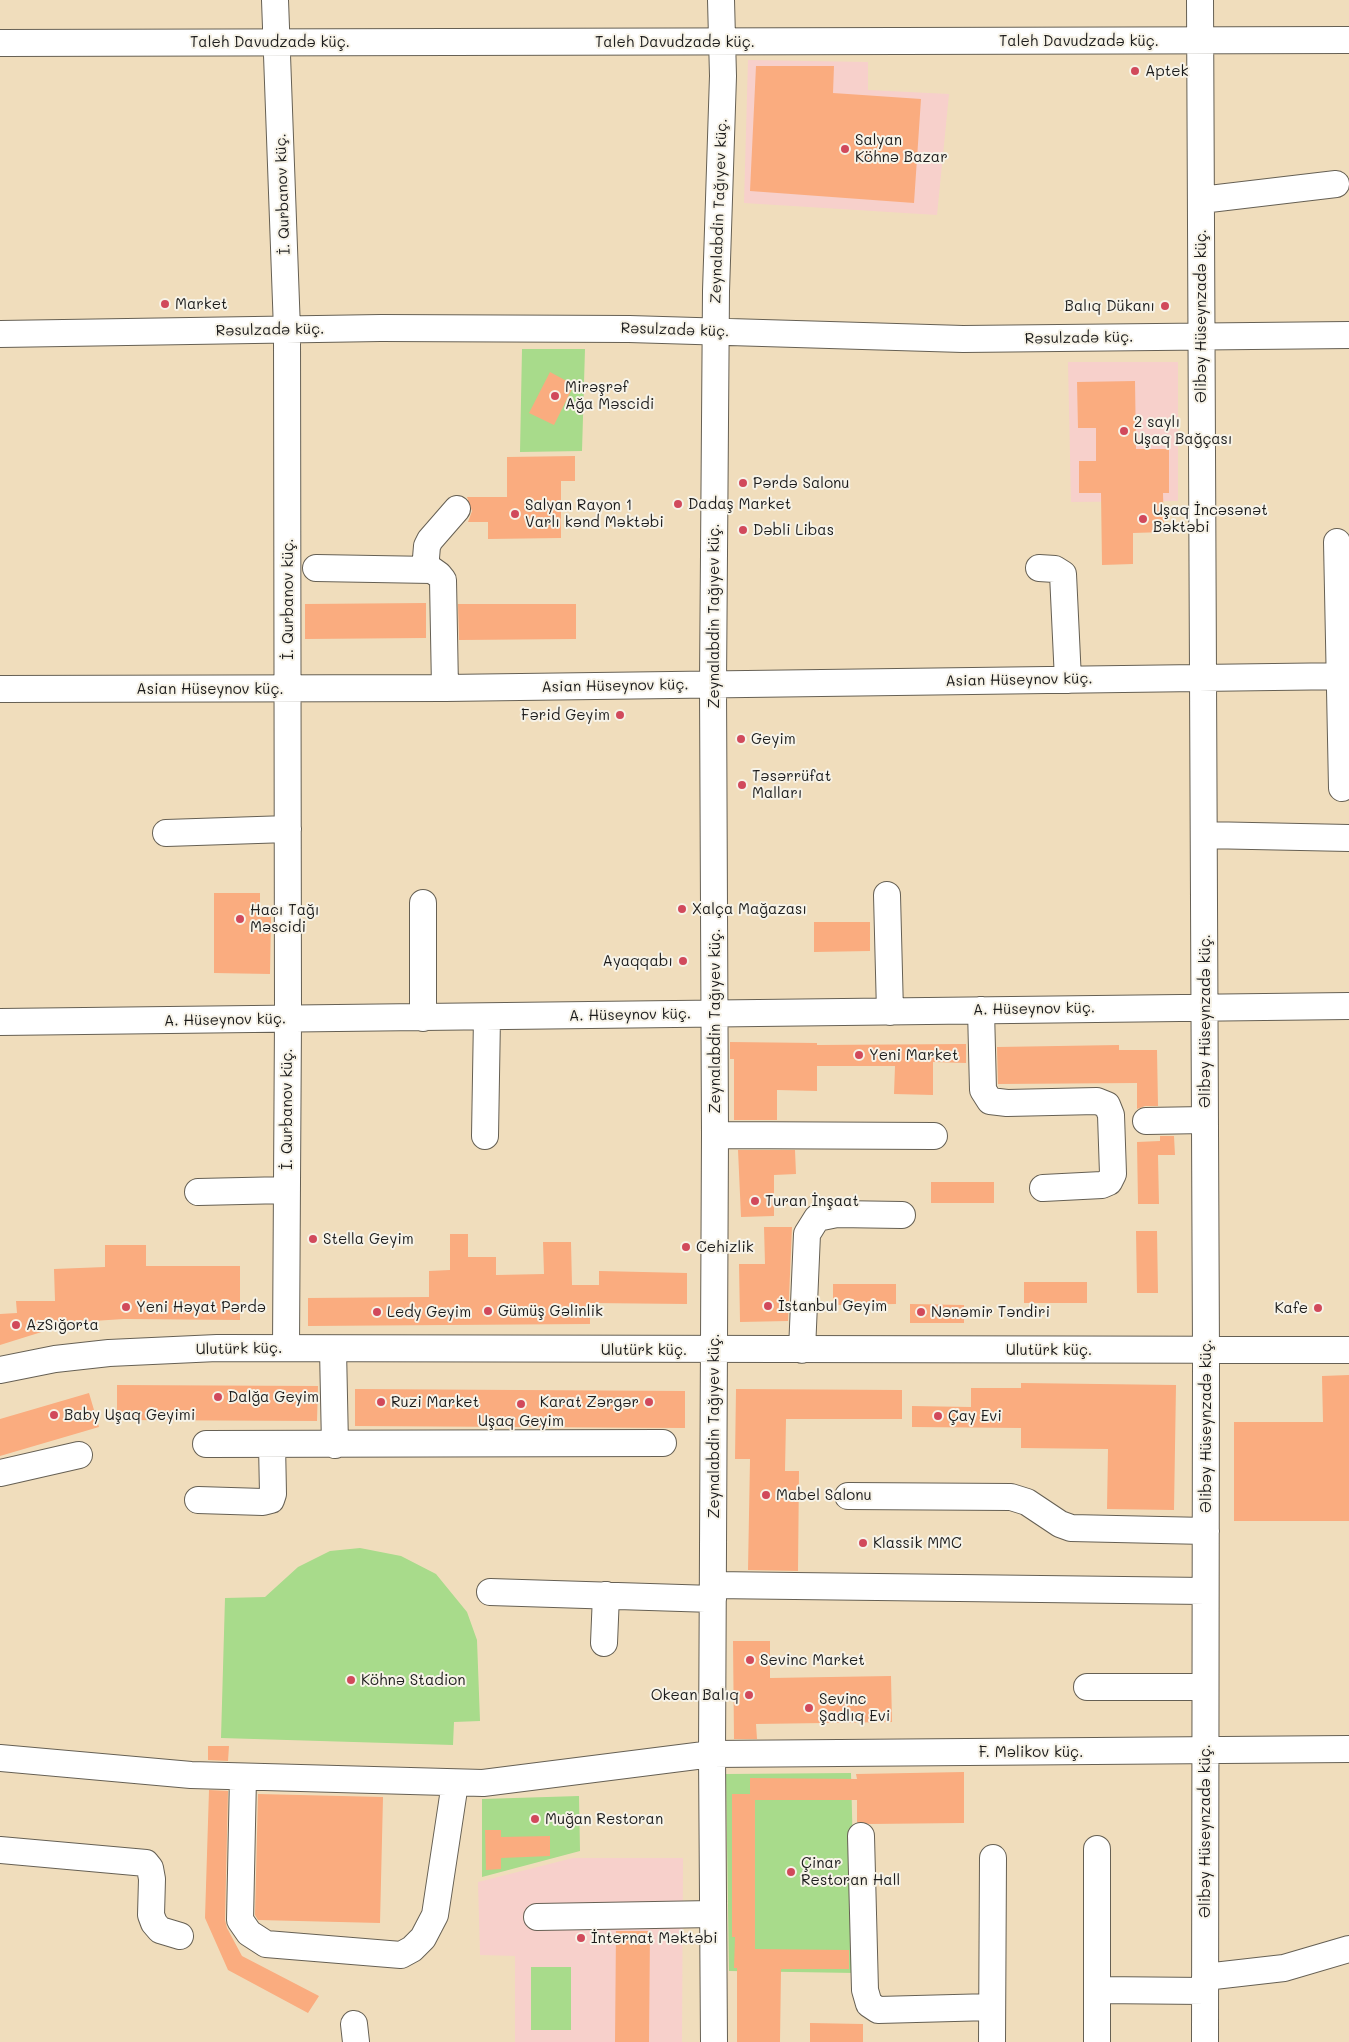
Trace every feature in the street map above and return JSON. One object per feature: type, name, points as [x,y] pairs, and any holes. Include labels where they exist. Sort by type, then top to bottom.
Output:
[{"type":"street","name":"İ. Qurbanov küç.","points":[[275,0],[288,330],[286,1348]]},
{"type":"street","name":"Zeynalabdin Tağıyev küç.","points":[[714,2042],[712,1754],[715,1134],[713,684],[716,331],[723,42],[721,0]]},
{"type":"street","name":"Əlibəy Hüseynzadə küç.","points":[[1200,0],[1206,1350],[1205,2042]]},
{"type":"street","name":"Taleh Davudzadə küç.","points":[[0,43],[1349,40]]},
{"type":"street","points":[[1201,200],[1336,184]]},
{"type":"street","name":"Rəsulzadə küç.","points":[[0,334],[288,330],[629,329],[963,339],[1349,335]]},
{"type":"street","points":[[426,570],[427,546],[430,540],[457,509]]},
{"type":"street","points":[[1337,542],[1344,677],[1342,788]]},
{"type":"street","points":[[316,568],[432,570],[443,580],[445,688]]},
{"type":"street","points":[[1039,568],[1055,569],[1063,574],[1068,680]]},
{"type":"street","name":"Asian Hüseynov küç.","points":[[0,689],[445,688],[1344,677]]},
{"type":"street","points":[[166,833],[288,829]]},
{"type":"street","points":[[1204,835],[1349,838]]},
{"type":"street","points":[[887,895],[890,1012]]},
{"type":"street","points":[[422,903],[422,1018]]},
{"type":"street","name":"A. Hüseynov küç.","points":[[0,1022],[1349,1006]]},
{"type":"street","points":[[981,1010],[983,1090],[990,1101],[1007,1103],[1096,1101],[1107,1105],[1111,1115],[1113,1174],[1109,1182],[1102,1185],[1043,1188]]},
{"type":"street","points":[[485,1136],[487,1017]]},
{"type":"street","points":[[1146,1121],[1205,1120]]},
{"type":"street","points":[[715,1134],[934,1136]]},
{"type":"street","points":[[198,1192],[287,1190]]},
{"type":"street","points":[[802,1350],[808,1234],[817,1218],[838,1214],[902,1215]]},
{"type":"street","name":"Ulutürk küç.","points":[[0,1370],[55,1359],[109,1353],[286,1348],[1349,1350]]},
{"type":"street","points":[[334,1349],[335,1444]]},
{"type":"street","points":[[206,1444],[663,1443]]},
{"type":"street","points":[[198,1500],[262,1502],[271,1500],[273,1494],[272,1444]]},
{"type":"street","points":[[0,1473],[79,1456]]},
{"type":"street","points":[[848,1496],[1011,1497],[1027,1502],[1060,1524],[1071,1528],[1206,1531]]},
{"type":"street","points":[[490,1592],[606,1595],[713,1592],[1206,1591]]},
{"type":"street","points":[[604,1643],[606,1595]]},
{"type":"street","points":[[1087,1686],[1206,1686]]},
{"type":"street","name":"F. Məlikov küç.","points":[[0,1758],[191,1775],[483,1783],[712,1754],[1349,1749]]},
{"type":"street","points":[[243,1777],[240,1920],[249,1933],[266,1944],[401,1955],[412,1949],[422,1938],[435,1915],[456,1783]]},
{"type":"street","points":[[861,1836],[865,1990],[869,2004],[878,2010],[992,2007]]},
{"type":"street","points":[[1096,1849],[1097,2042]]},
{"type":"street","points":[[0,1850],[146,1863],[150,1868],[152,1878],[151,1915],[154,1924],[160,1930],[180,1936]]},
{"type":"street","points":[[992,2042],[993,1858]]},
{"type":"street","points":[[537,1917],[713,1914]]},
{"type":"street","points":[[1097,1990],[1205,1984],[1284,1968],[1349,1949]]},
{"type":"shaded area","name":"Salyan Köhnə Bazar","points":[[748,60],[868,62],[868,90],[949,94],[937,215],[744,203]]},
{"type":"shaded area","name":"2 saylı Uşaq Bağçası","points":[[1068,362],[1178,362],[1178,501],[1071,502]]},
{"type":"shaded area","name":"İnternat Məktəbi","points":[[573,1858],[683,1858],[682,2042],[515,2042],[515,1956],[480,1955],[478,1882]]},
{"type":"green space","points":[[522,349],[585,349],[582,451],[520,452]]},
{"type":"green space","name":"Köhnə Stadion","points":[[360,1548],[401,1556],[436,1574],[467,1612],[477,1640],[480,1721],[454,1722],[453,1745],[221,1738],[225,1598],[265,1597],[298,1567],[330,1551]]},
{"type":"green space","name":"Çinar Restoran Hall","points":[[851,1773],[856,1973],[729,1971],[726,1774]]},
{"type":"green space","points":[[579,1796],[580,1851],[482,1877],[482,1799]]},
{"type":"green space","points":[[531,1967],[571,1967],[571,2030],[531,2030]]},
{"type":"building","name":"Salyan Köhnə Bazar","points":[[756,66],[834,66],[833,93],[921,99],[914,203],[750,191]]},
{"type":"building","points":[[550,372],[574,385],[554,425],[529,413]]},
{"type":"building","points":[[1135,381],[1136,449],[1169,449],[1169,493],[1163,493],[1164,532],[1133,533],[1133,564],[1102,565],[1101,493],[1079,493],[1079,461],[1096,461],[1096,428],[1078,428],[1077,382]]},
{"type":"building","points":[[575,456],[575,481],[561,481],[561,538],[488,539],[488,522],[468,522],[472,511],[467,497],[507,497],[507,457]]},
{"type":"building","points":[[426,603],[426,638],[305,639],[305,604]]},
{"type":"building","points":[[458,604],[576,604],[576,639],[459,640]]},
{"type":"building","points":[[214,893],[260,893],[260,917],[271,917],[270,974],[214,973]]},
{"type":"building","points":[[814,922],[870,922],[870,951],[814,952]]},
{"type":"building","points":[[730,1042],[817,1043],[817,1045],[966,1044],[966,1063],[933,1062],[933,1095],[894,1094],[895,1066],[817,1066],[817,1091],[777,1090],[777,1120],[734,1120],[734,1059],[730,1059]]},
{"type":"building","points":[[1119,1045],[1119,1050],[1157,1050],[1158,1106],[1145,1106],[1137,1109],[1137,1083],[998,1084],[997,1047]]},
{"type":"building","points":[[1160,1136],[1174,1136],[1175,1155],[1158,1155],[1159,1204],[1138,1204],[1137,1142],[1160,1141]]},
{"type":"building","points":[[738,1150],[795,1150],[796,1174],[774,1175],[774,1216],[741,1217]]},
{"type":"building","points":[[931,1182],[994,1182],[994,1203],[931,1203]]},
{"type":"building","points":[[764,1227],[792,1227],[788,1321],[740,1322],[739,1264],[765,1264]]},
{"type":"building","points":[[1136,1231],[1157,1231],[1158,1293],[1137,1293]]},
{"type":"building","points":[[450,1234],[468,1234],[468,1257],[496,1257],[496,1275],[544,1274],[543,1242],[571,1242],[572,1285],[599,1285],[599,1271],[687,1273],[687,1304],[590,1303],[590,1324],[308,1326],[308,1298],[429,1297],[429,1271],[450,1270]]},
{"type":"building","points":[[105,1245],[146,1245],[146,1266],[240,1266],[240,1320],[124,1319],[93,1321],[64,1325],[0,1345],[0,1314],[17,1313],[16,1301],[55,1301],[54,1269],[105,1267]]},
{"type":"building","points":[[1024,1282],[1087,1282],[1087,1303],[1024,1303]]},
{"type":"building","points":[[833,1284],[896,1284],[896,1304],[833,1305]]},
{"type":"building","points":[[910,1304],[964,1305],[964,1323],[910,1323]]},
{"type":"building","points":[[1349,1375],[1349,1521],[1234,1521],[1234,1422],[1323,1422],[1322,1376]]},
{"type":"building","points":[[1021,1383],[1176,1385],[1174,1510],[1107,1509],[1108,1449],[1021,1448],[1021,1428],[912,1427],[912,1406],[971,1407],[971,1388],[1021,1388]]},
{"type":"building","points":[[117,1385],[318,1386],[317,1421],[117,1420]]},
{"type":"building","points":[[355,1389],[685,1391],[685,1428],[355,1426]]},
{"type":"building","points":[[736,1389],[902,1390],[902,1419],[786,1419],[785,1471],[799,1471],[798,1571],[748,1570],[750,1459],[735,1459]]},
{"type":"building","points":[[89,1393],[99,1427],[0,1456],[0,1419]]},
{"type":"building","points":[[733,1641],[770,1641],[770,1678],[891,1676],[892,1722],[756,1724],[757,1739],[734,1739]]},
{"type":"building","points":[[208,1746],[229,1746],[228,1761],[208,1760]]},
{"type":"building","points":[[964,1772],[964,1823],[869,1824],[857,1822],[857,1800],[755,1800],[755,1949],[849,1950],[849,1969],[781,1969],[780,2042],[737,2042],[737,1968],[734,1968],[735,1937],[732,1937],[732,1794],[750,1794],[750,1778],[857,1779],[856,1774]]},
{"type":"building","points":[[209,1790],[228,1791],[225,1920],[227,1928],[242,1956],[319,1996],[308,2013],[228,1970],[205,1918]]},
{"type":"building","points":[[258,1794],[383,1797],[380,1923],[258,1920],[255,1915]]},
{"type":"building","points":[[485,1830],[501,1830],[501,1837],[550,1836],[550,1856],[501,1858],[501,1869],[486,1870]]},
{"type":"building","points":[[616,1931],[650,1931],[649,2042],[615,2042]]},
{"type":"building","points":[[810,2023],[863,2024],[863,2042],[810,2042]]},
{"type":"place","name":"Aptek","points":[[1135,71]]},
{"type":"place","name":"Salyan Köhnə Bazar","points":[[845,149]]},
{"type":"place","name":"Market","points":[[165,304]]},
{"type":"place","name":"Balıq Dükanı","points":[[1165,306]]},
{"type":"place","name":"Mirəşrəf Ağa Məscidi","points":[[555,396]]},
{"type":"place","name":"2 saylı Uşaq Bağçası","points":[[1124,431]]},
{"type":"place","name":"Pərdə Salonu","points":[[743,483]]},
{"type":"place","name":"Dadaş Market","points":[[678,504]]},
{"type":"place","name":"Salyan Rayon 1 Varlı kənd Məktəbi","points":[[515,514]]},
{"type":"place","name":"Uşaq İncəsənət Bəktəbi","points":[[1143,519]]},
{"type":"place","name":"Dəbli Libas","points":[[743,530]]},
{"type":"place","name":"Fərid Geyim","points":[[620,715]]},
{"type":"place","name":"Geyim","points":[[741,739]]},
{"type":"place","name":"Təsərrüfat Malları","points":[[742,785]]},
{"type":"place","name":"Xalça Mağazası","points":[[682,909]]},
{"type":"place","name":"Hacı Tağı Məscidi","points":[[240,919]]},
{"type":"place","name":"Ayaqqabı","points":[[683,961]]},
{"type":"place","name":"Yeni Market","points":[[859,1055]]},
{"type":"place","name":"Turan İnşaat","points":[[755,1201]]},
{"type":"place","name":"Stella Geyim","points":[[313,1239]]},
{"type":"place","name":"Cehizlik","points":[[686,1247]]},
{"type":"place","name":"İstanbul Geyim","points":[[768,1306]]},
{"type":"place","name":"Yeni Həyat Pərdə","points":[[126,1307]]},
{"type":"place","name":"Kafe","points":[[1318,1308]]},
{"type":"place","name":"Gümüş Gəlinlik","points":[[488,1311]]},
{"type":"place","name":"Ledy Geyim","points":[[377,1312]]},
{"type":"place","name":"Nənəmir Təndiri","points":[[921,1312]]},
{"type":"place","name":"AzSığorta","points":[[16,1325]]},
{"type":"place","name":"Dalğa Geyim","points":[[218,1397]]},
{"type":"place","name":"Ruzi Market","points":[[381,1402]]},
{"type":"place","name":"Karat Zərgər","points":[[649,1402]]},
{"type":"place","name":"Uşaq Geyim","points":[[521,1404]]},
{"type":"place","name":"Baby Uşaq Geyimi","points":[[54,1415]]},
{"type":"place","name":"Çay Evi","points":[[938,1416]]},
{"type":"place","name":"Mabel Salonu","points":[[766,1495]]},
{"type":"place","name":"Klassik MMC","points":[[863,1543]]},
{"type":"place","name":"Sevinc Market","points":[[750,1660]]},
{"type":"place","name":"Köhnə Stadion","points":[[351,1680]]},
{"type":"place","name":"Okean Balıq","points":[[749,1695]]},
{"type":"place","name":"Sevinc Şadlıq Evi","points":[[809,1708]]},
{"type":"place","name":"Muğan Restoran","points":[[535,1819]]},
{"type":"place","name":"Çinar Restoran Hall","points":[[791,1872]]},
{"type":"place","name":"İnternat Məktəbi","points":[[581,1938]]}]
